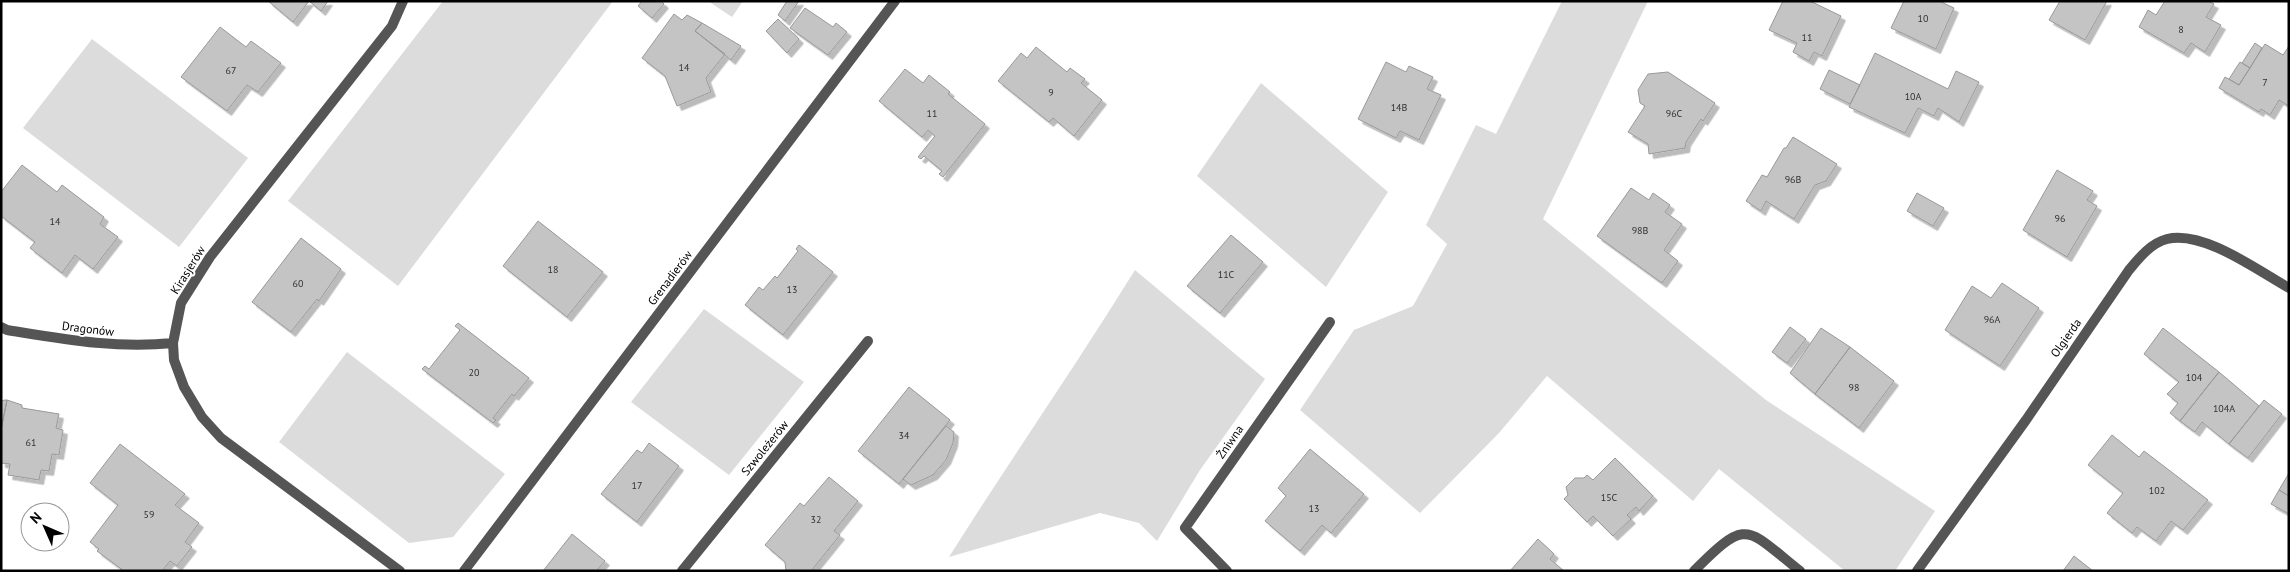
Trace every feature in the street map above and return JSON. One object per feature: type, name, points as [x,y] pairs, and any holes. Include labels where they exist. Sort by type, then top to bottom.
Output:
[{"type":"street","name":"Kirasjerów","points":[[400,571],[221,438],[202,417],[184,388],[174,360],[173,343],[181,304],[210,257],[392,26],[402,1]]},
{"type":"street","name":"Grenadierów","points":[[464,571],[895,1]]},
{"type":"street","name":"Olgierda","points":[[1917,571],[2026,420],[2128,270],[2147,250],[2166,240],[2185,237],[2205,241],[2289,288]]},
{"type":"street","name":"Żniwna","points":[[1227,571],[1185,528],[1330,322]]},
{"type":"street","name":"Dragonów","points":[[1,327],[7,330],[95,344],[141,346],[173,343]]},
{"type":"street","name":"Szwoleżerów","points":[[682,571],[868,341]]},
{"type":"street","points":[[1694,571],[1721,544],[1730,537],[1742,533],[1755,535],[1800,571]]},
{"type":"shaded area","points":[[443,1],[613,1],[398,286],[288,201]]},
{"type":"shaded area","points":[[708,1],[743,1],[732,17]]},
{"type":"shaded area","points":[[1562,1],[1648,1],[1543,219],[1766,400],[1935,511],[1895,571],[1845,571],[1719,469],[1693,501],[1547,376],[1499,433],[1420,513],[1300,410],[1354,330],[1413,306],[1447,244],[1426,225],[1476,125],[1496,134]]},
{"type":"shaded area","points":[[92,39],[248,158],[179,247],[23,128]]},
{"type":"shaded area","points":[[1261,83],[1388,192],[1326,287],[1197,176]]},
{"type":"shaded area","points":[[1135,270],[1265,379],[1200,470],[1157,541],[1139,523],[1100,513],[949,557],[1089,342]]},
{"type":"shaded area","points":[[704,309],[804,382],[729,475],[631,402]]},
{"type":"shaded area","points":[[347,352],[505,474],[453,537],[409,543],[279,442]]},
{"type":"building","points":[[268,1],[309,1],[293,22]]},
{"type":"building","points":[[309,1],[328,1],[321,11]]},
{"type":"building","points":[[642,1],[661,1],[664,4],[652,18],[638,6]]},
{"type":"building","points":[[787,1],[799,1],[785,21],[778,15]]},
{"type":"building","points":[[1783,1],[1810,1],[1841,16],[1822,56],[1814,52],[1809,61],[1793,52],[1797,43],[1769,30]]},
{"type":"building","points":[[1904,1],[1939,1],[1954,8],[1936,49],[1891,28]]},
{"type":"building","points":[[2060,1],[2107,1],[2085,40],[2049,20]]},
{"type":"building","points":[[2165,1],[2208,1],[2214,4],[2206,17],[2221,25],[2205,52],[2191,43],[2184,53],[2139,27],[2148,10],[2156,15]]},
{"type":"building","points":[[805,8],[833,27],[836,23],[847,32],[828,55],[790,28]]},
{"type":"building","points":[[674,14],[682,20],[687,15],[702,23],[695,31],[725,54],[706,78],[711,92],[677,106],[665,76],[642,58]]},
{"type":"building","points":[[778,19],[799,39],[787,53],[766,31]]},
{"type":"building","points":[[702,23],[741,46],[731,60],[695,31]]},
{"type":"building","points":[[220,27],[246,47],[251,41],[281,63],[258,92],[247,85],[227,111],[181,77]]},
{"type":"building","points":[[2255,43],[2262,48],[2250,68],[2242,63]]},
{"type":"building","points":[[2265,44],[2283,55],[2289,46],[2289,106],[2279,100],[2270,115],[2261,109],[2259,112],[2219,88],[2225,77],[2239,85]]},
{"type":"building","points":[[1036,47],[1067,72],[1070,68],[1085,79],[1081,83],[1102,100],[1074,136],[1053,118],[1049,122],[998,81],[1021,53],[1027,58]]},
{"type":"building","points":[[1875,53],[1948,89],[1956,71],[1979,82],[1959,122],[1938,108],[1934,116],[1918,108],[1905,133],[1849,107]]},
{"type":"building","points":[[1386,62],[1406,72],[1409,66],[1433,77],[1427,89],[1441,95],[1419,140],[1400,131],[1396,138],[1358,119]]},
{"type":"building","points":[[2240,62],[2250,68],[2239,85],[2229,79]]},
{"type":"building","points":[[905,69],[923,83],[929,75],[950,92],[948,94],[985,124],[943,177],[939,174],[942,171],[924,156],[921,159],[918,157],[935,136],[928,130],[922,137],[879,101]]},
{"type":"building","points":[[1829,70],[1860,85],[1850,104],[1820,89]]},
{"type":"building","points":[[1668,72],[1715,103],[1703,121],[1701,119],[1686,142],[1685,148],[1649,154],[1648,144],[1628,132],[1645,106],[1640,103],[1638,90],[1648,74]]},
{"type":"building","points":[[1793,137],[1837,164],[1826,181],[1815,185],[1794,219],[1766,201],[1761,211],[1746,201],[1762,175],[1767,177],[1784,148],[1786,148]]},
{"type":"building","points":[[22,165],[57,192],[62,185],[104,217],[100,224],[118,237],[93,269],[75,255],[62,273],[30,248],[35,242],[1,216],[1,192]]},
{"type":"building","points":[[2057,170],[2093,191],[2087,200],[2097,206],[2067,257],[2023,230]]},
{"type":"building","points":[[1631,188],[1649,200],[1653,193],[1670,205],[1665,212],[1682,224],[1664,250],[1678,261],[1662,283],[1597,236]]},
{"type":"building","points":[[1917,193],[1944,208],[1933,226],[1907,211]]},
{"type":"building","points":[[538,221],[603,272],[567,317],[503,266]]},
{"type":"building","points":[[1231,235],[1263,262],[1220,313],[1187,286]]},
{"type":"building","points":[[301,238],[341,269],[319,301],[317,299],[291,332],[252,302]]},
{"type":"building","points":[[799,245],[833,272],[783,335],[745,305],[759,287],[763,290],[775,276],[777,278],[798,251],[796,249]]},
{"type":"building","points":[[2002,283],[2039,308],[2000,366],[1945,330],[1972,286],[1991,298]]},
{"type":"building","points":[[458,323],[529,378],[514,396],[512,394],[493,418],[496,420],[493,423],[422,369],[425,366],[429,369],[460,330],[455,326]]},
{"type":"building","points":[[1790,327],[1806,339],[1787,363],[1772,352]]},
{"type":"building","points":[[1821,328],[1850,347],[1815,394],[1790,373]]},
{"type":"building","points":[[2163,328],[2219,372],[2180,421],[2170,413],[2178,403],[2167,394],[2179,382],[2144,354]]},
{"type":"building","points":[[1850,347],[1894,381],[1859,428],[1815,394]]},
{"type":"building","points":[[2219,372],[2259,406],[2229,444],[2202,422],[2195,432],[2180,421]]},
{"type":"building","points":[[909,387],[950,420],[899,484],[858,451]]},
{"type":"building","points":[[7,400],[1,430],[1,401]]},
{"type":"building","points":[[7,400],[22,405],[22,408],[59,414],[56,428],[63,430],[59,455],[52,454],[49,471],[41,470],[39,480],[8,475],[10,464],[1,463],[1,430]]},
{"type":"building","points":[[2264,400],[2282,414],[2248,458],[2229,444]]},
{"type":"building","points":[[946,426],[954,432],[953,443],[946,460],[933,475],[911,485],[903,479]]},
{"type":"building","points":[[2112,435],[2139,457],[2144,451],[2208,500],[2183,530],[2171,521],[2156,541],[2137,527],[2132,533],[2107,513],[2123,493],[2088,465]]},
{"type":"building","points":[[649,443],[679,466],[637,522],[601,494],[637,450],[642,453]]},
{"type":"building","points":[[120,444],[185,494],[175,505],[199,523],[185,542],[192,547],[177,566],[170,561],[162,571],[124,571],[97,551],[99,549],[90,542],[118,505],[90,483]]},
{"type":"building","points":[[1310,449],[1364,494],[1331,533],[1322,525],[1300,551],[1265,521],[1286,496],[1278,488]]},
{"type":"building","points":[[1615,458],[1653,496],[1639,511],[1636,507],[1627,515],[1631,519],[1613,536],[1593,516],[1587,522],[1564,499],[1568,495],[1566,487],[1575,478],[1584,478],[1587,475],[1593,480]]},
{"type":"building","points":[[2289,473],[2289,496],[2279,490]]},
{"type":"building","points":[[829,477],[858,501],[834,531],[840,535],[811,571],[786,571],[785,562],[765,545],[800,503],[804,506]]},
{"type":"building","points":[[2279,490],[2289,496],[2289,514],[2271,504]]},
{"type":"building","points":[[572,534],[605,561],[596,571],[543,571]]},
{"type":"building","points":[[1538,539],[1554,554],[1550,559],[1564,571],[1510,571]]},
{"type":"building","points":[[2074,556],[2093,571],[2063,571]]}]
